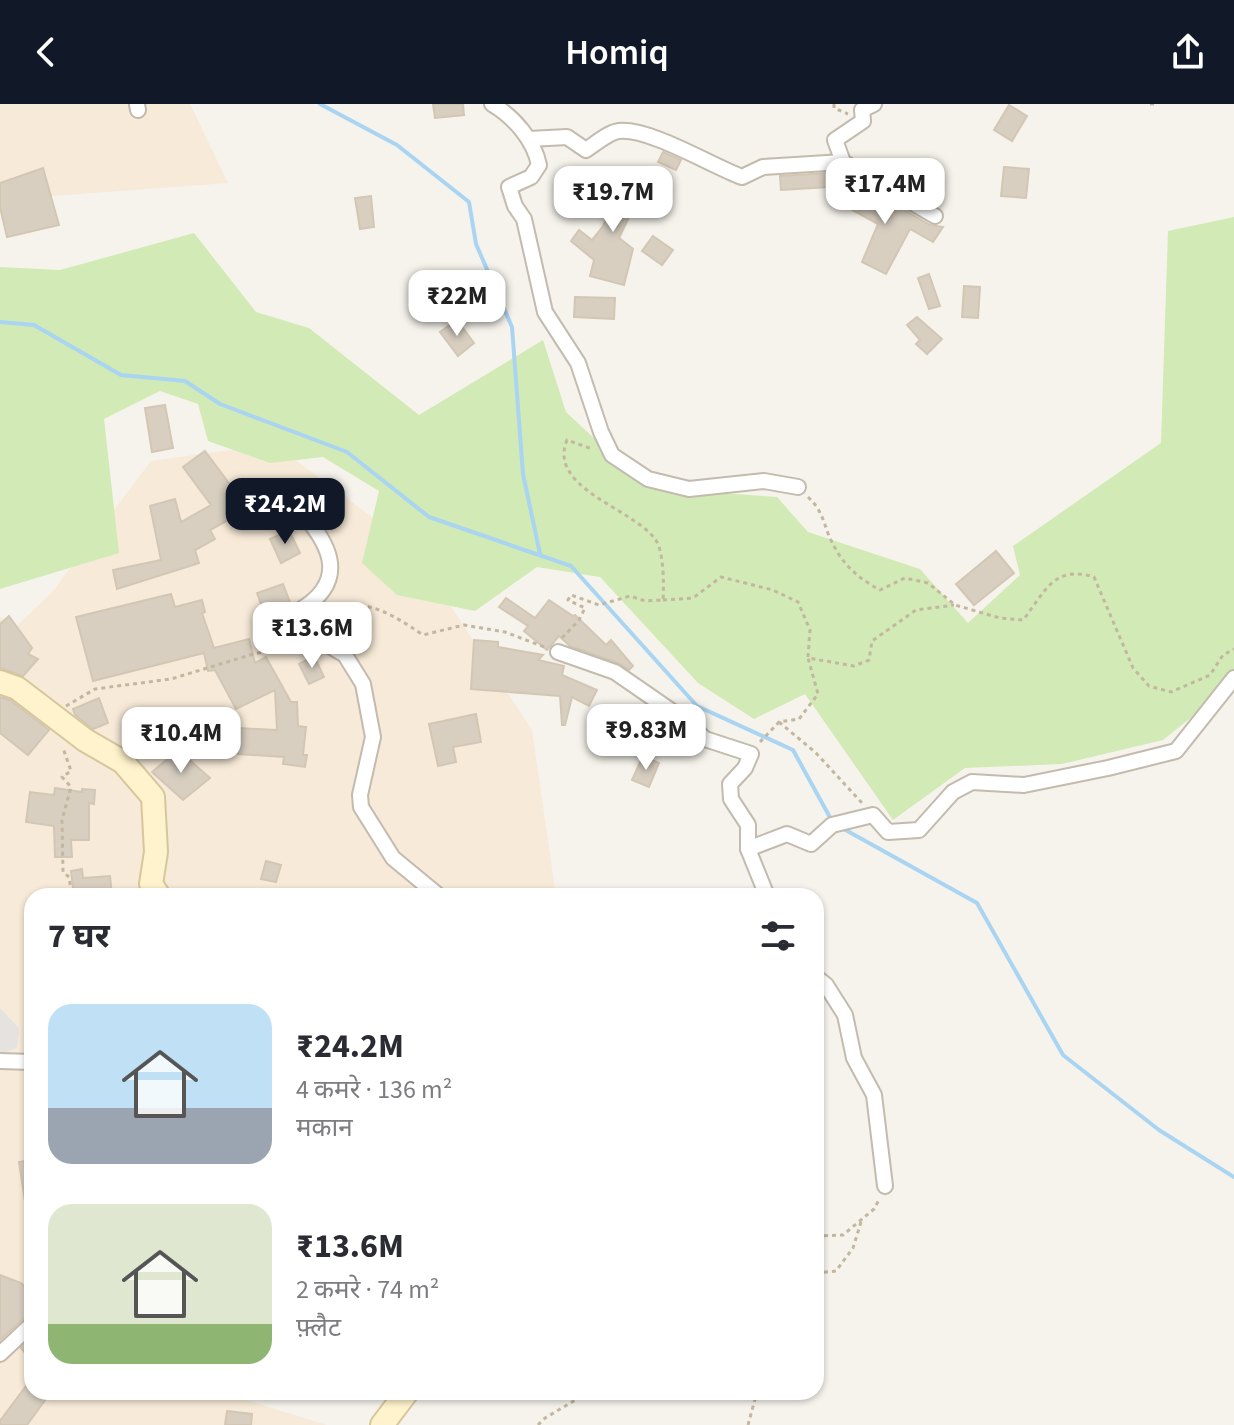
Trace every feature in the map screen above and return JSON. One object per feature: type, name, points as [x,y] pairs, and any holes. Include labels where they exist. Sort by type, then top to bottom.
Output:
[{"type":"street","points":[[492,104],[535,147],[539,165],[531,177],[509,187],[515,206],[524,219],[545,312],[578,363],[612,455],[648,479],[689,489],[764,481],[798,487]]},
{"type":"street","points":[[843,162],[835,140],[863,121],[862,110],[874,104]]},
{"type":"street","points":[[529,139],[567,137],[586,150],[616,131],[647,135],[742,177],[763,167],[843,162],[935,216]]},
{"type":"street","points":[[295,505],[329,549],[331,577],[320,598],[300,610],[299,622],[318,639],[345,655],[363,684],[373,737],[360,795],[361,807],[393,858],[429,888]]},
{"type":"street","points":[[555,651],[615,672],[683,719],[705,739],[751,754],[745,768],[730,784],[731,799],[748,825],[748,849],[764,888]]},
{"type":"street","points":[[748,849],[787,834],[811,844],[832,825],[873,815],[888,832],[919,830],[953,792],[972,782],[1024,785],[1176,751],[1234,678]]},
{"type":"street","points":[[0,682],[17,688],[85,740],[123,762],[153,797],[156,852],[151,884],[154,888]]},
{"type":"street","points":[[824,983],[845,1015],[854,1058],[874,1095],[885,1186]]},
{"type":"street","points":[[0,1061],[24,1062]]},
{"type":"street","points":[[0,1354],[24,1332]]},
{"type":"street","points":[[382,1425],[401,1400]]},
{"type":"path","points":[[612,455],[567,440],[563,449],[567,471],[586,489],[657,540],[664,582],[663,600]]},
{"type":"path","points":[[798,487],[820,508],[830,538],[855,577],[880,590],[905,578],[928,583],[954,605]]},
{"type":"path","points":[[808,658],[854,666],[869,660],[872,641],[916,610],[954,605],[1000,618],[1023,620],[1043,589],[1062,577],[1080,572],[1094,577],[1133,668],[1149,686],[1171,692],[1210,675],[1223,655],[1234,649]]},
{"type":"path","points":[[308,605],[352,602],[392,613],[423,635],[464,625],[505,632],[555,651],[585,608],[568,600],[571,595],[599,605],[630,596],[645,601],[693,598],[721,577],[773,590],[798,602],[810,630],[808,658],[818,694],[799,719],[779,722],[762,740]]},
{"type":"path","points":[[53,713],[95,689],[171,679],[250,655],[318,639]]},
{"type":"path","points":[[779,722],[816,753],[873,815]]},
{"type":"path","points":[[60,739],[71,771],[62,777],[71,787],[62,820],[63,872],[69,877],[71,888]]},
{"type":"path","points":[[824,1236],[843,1235],[861,1221],[874,1209],[885,1186]]},
{"type":"path","points":[[824,1272],[836,1271],[853,1248],[861,1221]]},
{"type":"path","points":[[538,1425],[575,1400]]},
{"type":"path","points":[[748,1425],[755,1400]]},
{"type":"shaded area","points":[[0,104],[190,104],[228,183],[0,200]]},
{"type":"shaded area","points":[[274,444],[412,547],[532,730],[555,888],[24,888],[24,1400],[246,1400],[327,1425],[0,1425],[0,617],[17,626],[53,591],[151,461]]},
{"type":"shaded area","points":[[0,1008],[19,1028],[17,1048],[0,1054]]},
{"type":"green space","points":[[1234,217],[1234,683],[1163,740],[1062,764],[965,768],[893,820],[805,694],[754,719],[698,683],[600,577],[537,567],[475,611],[397,595],[362,563],[379,491],[323,457],[270,463],[208,441],[198,404],[160,391],[104,419],[119,553],[0,589],[0,267],[60,270],[194,233],[256,312],[309,328],[419,415],[543,340],[566,412],[647,488],[777,497],[808,532],[920,569],[968,623],[1020,575],[1013,546],[1161,443],[1168,231]]},
{"type":"building","points":[[433,104],[463,104],[464,115],[435,118]]},
{"type":"building","points":[[1009,105],[1027,116],[1012,141],[994,130]]},
{"type":"building","points":[[663,152],[681,160],[676,170],[658,162]]},
{"type":"building","points":[[1004,167],[1029,169],[1026,198],[1001,196]]},
{"type":"building","points":[[43,168],[59,225],[7,237],[0,207],[0,183]]},
{"type":"building","points":[[828,173],[829,187],[781,190],[780,176]]},
{"type":"building","points":[[617,176],[646,189],[619,238],[633,249],[624,285],[590,276],[594,260],[571,241],[579,230],[592,240],[603,226],[612,207],[604,203]]},
{"type":"building","points":[[848,182],[930,225],[943,227],[933,242],[910,229],[886,274],[862,262],[878,224],[838,202]]},
{"type":"building","points":[[371,196],[374,227],[360,229],[355,198]]},
{"type":"building","points":[[653,236],[673,250],[662,265],[642,251]]},
{"type":"building","points":[[929,274],[940,306],[929,309],[918,278]]},
{"type":"building","points":[[964,286],[980,287],[978,318],[962,317]]},
{"type":"building","points":[[575,297],[615,298],[614,319],[574,317]]},
{"type":"building","points":[[917,317],[942,339],[927,354],[916,344],[920,340],[907,325]]},
{"type":"building","points":[[457,320],[474,343],[458,356],[440,332]]},
{"type":"building","points":[[165,405],[173,448],[152,452],[145,408]]},
{"type":"building","points":[[205,451],[231,486],[228,489],[241,513],[210,530],[215,539],[195,550],[199,563],[117,589],[113,570],[161,560],[150,506],[175,499],[181,522],[211,505],[183,467]]},
{"type":"building","points":[[289,530],[300,553],[281,563],[270,539]]},
{"type":"building","points":[[996,551],[1014,573],[974,605],[956,584]]},
{"type":"building","points":[[283,584],[291,605],[265,615],[257,593]]},
{"type":"building","points":[[171,594],[175,607],[202,600],[205,612],[202,613],[214,648],[249,639],[255,663],[266,657],[291,702],[297,702],[298,726],[306,727],[305,767],[283,764],[284,757],[238,754],[239,728],[277,730],[275,690],[236,709],[215,670],[208,671],[204,653],[93,681],[76,617]]},
{"type":"building","points":[[506,598],[535,618],[549,600],[575,615],[606,645],[611,640],[633,666],[629,670],[570,646],[559,636],[547,650],[524,631],[528,626],[499,607]]},
{"type":"building","points":[[9,616],[32,648],[28,654],[38,659],[23,676],[0,668],[0,624]]},
{"type":"building","points":[[474,640],[498,642],[498,647],[543,655],[538,660],[564,666],[562,675],[597,690],[589,706],[572,697],[565,725],[562,725],[560,696],[471,689]]},
{"type":"building","points":[[314,656],[324,677],[309,684],[299,664]]},
{"type":"building","points":[[0,697],[10,700],[49,730],[28,755],[0,733]]},
{"type":"building","points":[[99,698],[108,723],[93,729],[75,715],[73,709]]},
{"type":"building","points":[[476,714],[481,742],[453,747],[456,762],[438,766],[429,724]]},
{"type":"building","points":[[178,750],[210,778],[183,800],[152,772]]},
{"type":"building","points":[[643,756],[659,763],[649,787],[632,780]]},
{"type":"building","points":[[55,788],[82,792],[82,789],[95,790],[94,804],[89,803],[89,840],[71,840],[72,857],[55,857],[54,826],[26,822],[30,792],[54,795]]},
{"type":"building","points":[[266,861],[281,865],[276,882],[261,879]]},
{"type":"building","points":[[82,869],[83,878],[110,876],[111,888],[73,888],[71,871]]},
{"type":"building","points":[[24,1161],[24,1194],[19,1162]]},
{"type":"building","points":[[0,1275],[24,1286],[24,1318],[0,1340]]},
{"type":"building","points":[[24,1389],[24,1400],[45,1400],[27,1425],[0,1425]]},
{"type":"building","points":[[227,1411],[252,1414],[251,1425],[225,1425]]},
{"type":"waterway","points":[[320,104],[397,145],[469,202],[476,244],[512,327],[523,474],[540,554]]},
{"type":"waterway","points":[[0,322],[34,325],[121,375],[185,381],[220,404],[347,452],[429,517],[571,566],[697,706],[793,750],[832,821]]},
{"type":"waterway","points":[[842,828],[977,903],[1063,1055],[1159,1130],[1234,1177]]}]
